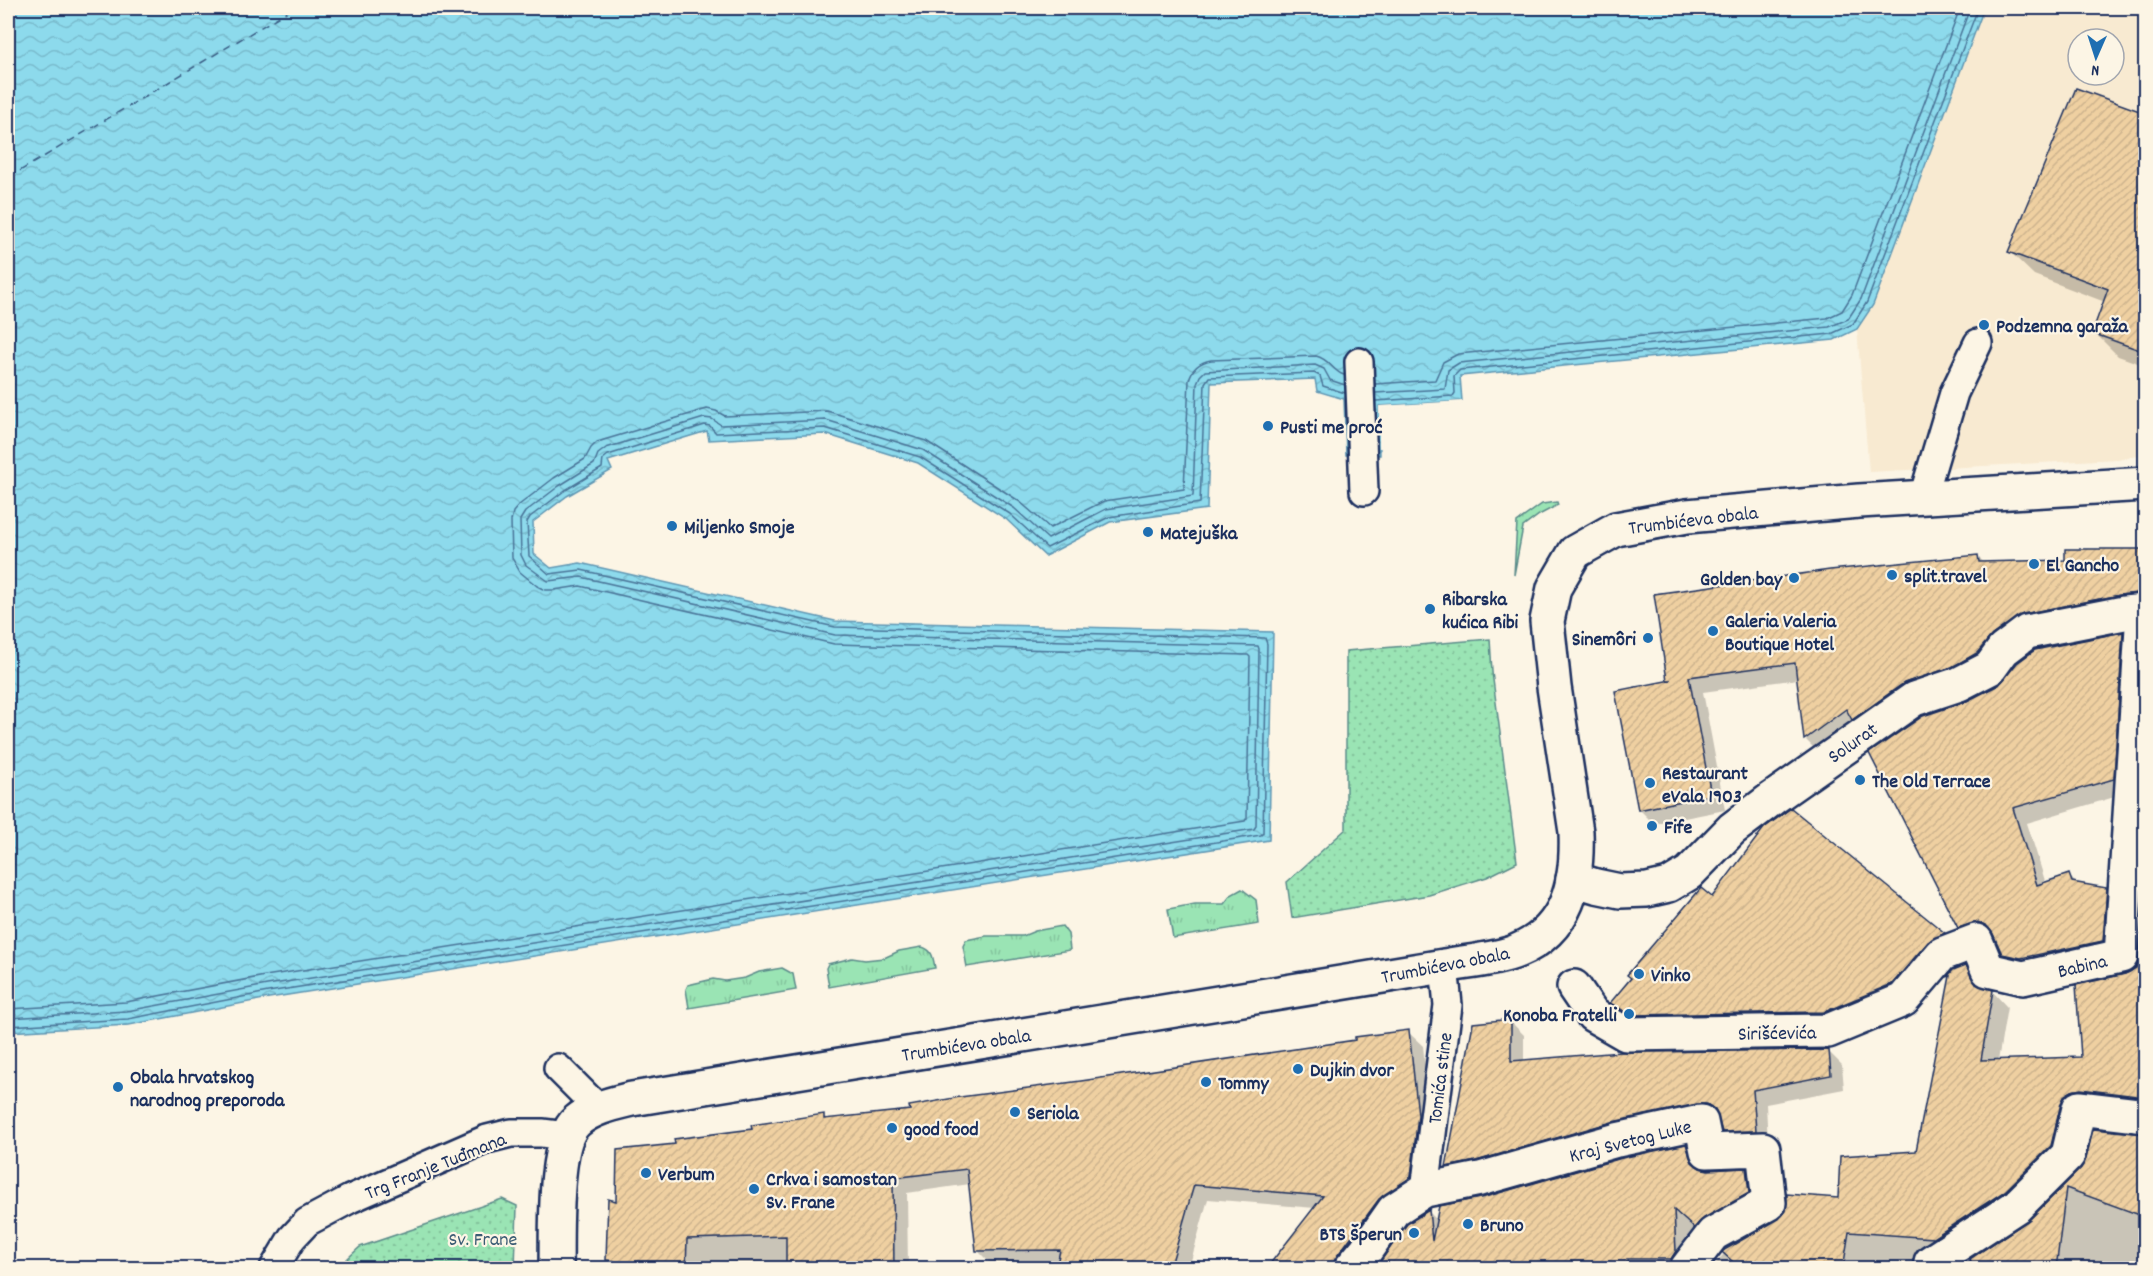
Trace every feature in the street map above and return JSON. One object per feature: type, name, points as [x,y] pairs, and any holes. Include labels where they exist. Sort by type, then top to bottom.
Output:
[{"type":"street","name":"Trumbićeva obala","points":[[566,1136],[576,1122],[598,1108],[632,1099],[1444,966],[1516,952],[1548,933],[1565,909],[1574,879],[1577,855],[1576,832],[1554,687],[1547,621],[1554,588],[1575,552],[1616,529],[1687,516],[1923,497],[2145,484]]},
{"type":"street","name":"Solurat","points":[[1574,879],[1620,891],[1647,890],[1669,885],[1689,873],[1732,829],[1773,798],[1914,699],[1959,684],[1990,668],[2002,650],[2027,632],[2144,611]]},
{"type":"street","name":"Babina","points":[[2023,978],[2121,956],[2144,611]]},
{"type":"street","name":"Sirišćevića","points":[[1574,987],[1593,1015],[1626,1034],[1721,1034],[1828,1031],[1903,1000],[1942,954],[1976,941],[1988,970],[2023,978]]},
{"type":"street","points":[[1930,1269],[1931,1262],[2016,1206],[2068,1155],[2079,1108],[2145,1116]]},
{"type":"street","name":"Kraj Svetog Luke","points":[[1425,1190],[1480,1179],[1617,1140],[1701,1122],[1707,1150],[1763,1149],[1769,1203],[1713,1234],[1687,1269]]},
{"type":"street","points":[[556,1269],[558,1191],[566,1136]]},
{"type":"street","points":[[1351,1269],[1394,1210],[1425,1190]]},
{"type":"lane","points":[[1923,497],[1954,393],[1978,343]]},
{"type":"lane","points":[[1359,362],[1364,492]]},
{"type":"lane","name":"Tomića stine","points":[[1425,1190],[1448,1005],[1444,966]]},
{"type":"lane","points":[[558,1068],[598,1108]]},
{"type":"lane","name":"Trg Franje Tuđmana","points":[[274,1269],[292,1238],[307,1222],[350,1199],[487,1139],[511,1134],[542,1133],[566,1136]]},
{"type":"shaded area","points":[[1984,8],[2145,8],[2145,455],[2118,459],[1869,472],[1857,329],[1873,305]]},
{"type":"green space","points":[[1557,502],[1558,505],[1523,527],[1514,575],[1517,522],[1542,504]]},
{"type":"green space","points":[[1490,639],[1492,672],[1517,862],[1487,877],[1429,895],[1292,918],[1287,882],[1346,829],[1346,651]]},
{"type":"green space","points":[[1242,889],[1256,900],[1259,924],[1173,938],[1168,909],[1195,904],[1224,904],[1231,895]]},
{"type":"green space","points":[[1062,926],[1068,934],[1070,950],[967,967],[963,946],[966,940],[986,936],[1023,936],[1035,931]]},
{"type":"green space","points":[[922,947],[930,952],[935,968],[829,987],[826,968],[828,964],[852,958],[865,960],[884,958],[899,951]]},
{"type":"green space","points":[[782,968],[793,974],[796,990],[689,1008],[686,989],[688,985],[713,979],[725,981],[745,978],[759,972]]},
{"type":"green space","name":"Sv. Frane","points":[[502,1199],[517,1206],[515,1268],[341,1268],[360,1247]]},
{"type":"water","points":[[8,8],[1984,8],[1873,305],[1857,329],[1834,340],[1460,376],[1462,401],[1379,406],[1380,455],[1346,455],[1344,399],[1317,391],[1315,379],[1211,383],[1207,509],[1110,522],[1045,556],[1006,519],[918,463],[825,434],[709,440],[707,431],[608,461],[612,470],[567,496],[533,522],[534,554],[551,568],[580,563],[835,621],[1273,632],[1269,840],[269,998],[129,1025],[8,1032]]},
{"type":"pier","points":[[1462,401],[1462,404],[1382,409],[1382,448],[1379,448],[1379,406]]},
{"type":"building","points":[[2076,88],[2145,113],[2145,352],[2092,333],[2108,289],[2008,252]]},
{"type":"building","points":[[2065,549],[2145,549],[2145,592],[2023,614],[1992,635],[1977,653],[1952,667],[1904,683],[1852,720],[1846,709],[1804,740],[1795,663],[1689,677],[1711,795],[1638,810],[1615,691],[1671,680],[1667,680],[1654,594],[1830,570],[1978,555],[1979,562],[2065,560]]},
{"type":"building","points":[[2123,632],[2114,779],[2013,808],[2037,885],[2069,874],[2072,882],[2107,888],[2103,941],[2021,958],[2002,954],[1987,926],[1978,922],[1958,928],[1869,753],[1923,716],[1965,702],[1999,685],[2017,663],[2035,650]]},
{"type":"building","points":[[1791,808],[1945,933],[1928,942],[1892,984],[1824,1012],[1631,1015],[1610,1003],[1631,978],[1627,975],[1701,888],[1712,897],[1764,828]]},
{"type":"building","points":[[2144,893],[2145,1097],[2081,1089],[2065,1095],[2051,1146],[2005,1191],[1933,1238],[1849,1232],[1843,1269],[1741,1269],[1722,1252],[1779,1219],[1786,1211],[1787,1194],[1838,1198],[1840,1156],[1916,1151],[1950,976],[1947,977],[1953,970],[1966,965],[1976,984],[1993,990],[1981,1060],[2081,1057],[2076,985],[2125,974],[2136,968],[2140,957]]},
{"type":"building","points":[[1511,1019],[1511,1061],[1621,1052],[1829,1050],[1831,1075],[1753,1090],[1756,1131],[1722,1132],[1715,1110],[1707,1104],[1697,1104],[1612,1122],[1476,1161],[1446,1167],[1473,1023]]},
{"type":"building","points":[[1409,1030],[1418,1115],[1411,1177],[1379,1199],[1337,1256],[1333,1269],[1266,1269],[1323,1196],[1194,1185],[1170,1269],[1056,1269],[1060,1250],[976,1251],[967,1169],[893,1178],[894,1269],[786,1269],[786,1236],[687,1239],[686,1269],[614,1269],[614,1261],[606,1260],[608,1199],[616,1201],[617,1150],[675,1144],[674,1139],[752,1129],[751,1125],[824,1114],[824,1119],[910,1110],[909,1106],[960,1097],[1081,1081]]},
{"type":"building","points":[[2093,1129],[2145,1134],[2145,1217],[2066,1188],[2056,1269],[1972,1269],[1970,1259],[2030,1219],[2081,1168],[2086,1159]]},
{"type":"building","points":[[1686,1144],[1692,1162],[1700,1168],[1708,1170],[1746,1168],[1749,1193],[1704,1218],[1694,1228],[1674,1210],[1676,1251],[1671,1259],[1627,1259],[1628,1269],[1375,1269],[1407,1224],[1429,1210],[1432,1241],[1439,1206],[1485,1197],[1622,1158]]},
{"type":"ferry route","points":[[8,178],[293,8]]},
{"type":"place","name":"Podzemna garaža","points":[[1984,325]]},
{"type":"place","name":"Pusti me proć","points":[[1268,426]]},
{"type":"place","name":"Miljenko Smoje","points":[[672,526]]},
{"type":"place","name":"Matejuška","points":[[1148,532]]},
{"type":"place","name":"El Gancho","points":[[2034,564]]},
{"type":"place","name":"split.travel","points":[[1892,575]]},
{"type":"place","name":"Golden bay","points":[[1794,578]]},
{"type":"place","name":"Ribarska kućica Ribi","points":[[1430,609]]},
{"type":"place","name":"Galeria Valeria Boutique Hotel","points":[[1713,631]]},
{"type":"place","name":"Sinemôri","points":[[1648,638]]},
{"type":"place","name":"The Old Terrace","points":[[1860,780]]},
{"type":"place","name":"Restaurant eVala 1903","points":[[1650,783]]},
{"type":"place","name":"Fife","points":[[1652,826]]},
{"type":"place","name":"Vinko","points":[[1639,974]]},
{"type":"place","name":"Konoba Fratelli","points":[[1629,1014]]},
{"type":"place","name":"Dujkin dvor","points":[[1298,1069]]},
{"type":"place","name":"Tommy","points":[[1206,1082]]},
{"type":"place","name":"Obala hrvatskog narodnog preporoda","points":[[118,1087]]},
{"type":"place","name":"Seriola","points":[[1015,1112]]},
{"type":"place","name":"good food","points":[[892,1128]]},
{"type":"place","name":"Verbum","points":[[646,1173]]},
{"type":"place","name":"Crkva i samostan Sv. Frane","points":[[754,1189]]},
{"type":"place","name":"Bruno","points":[[1468,1224]]},
{"type":"place","name":"BTS Šperun","points":[[1414,1233]]}]
